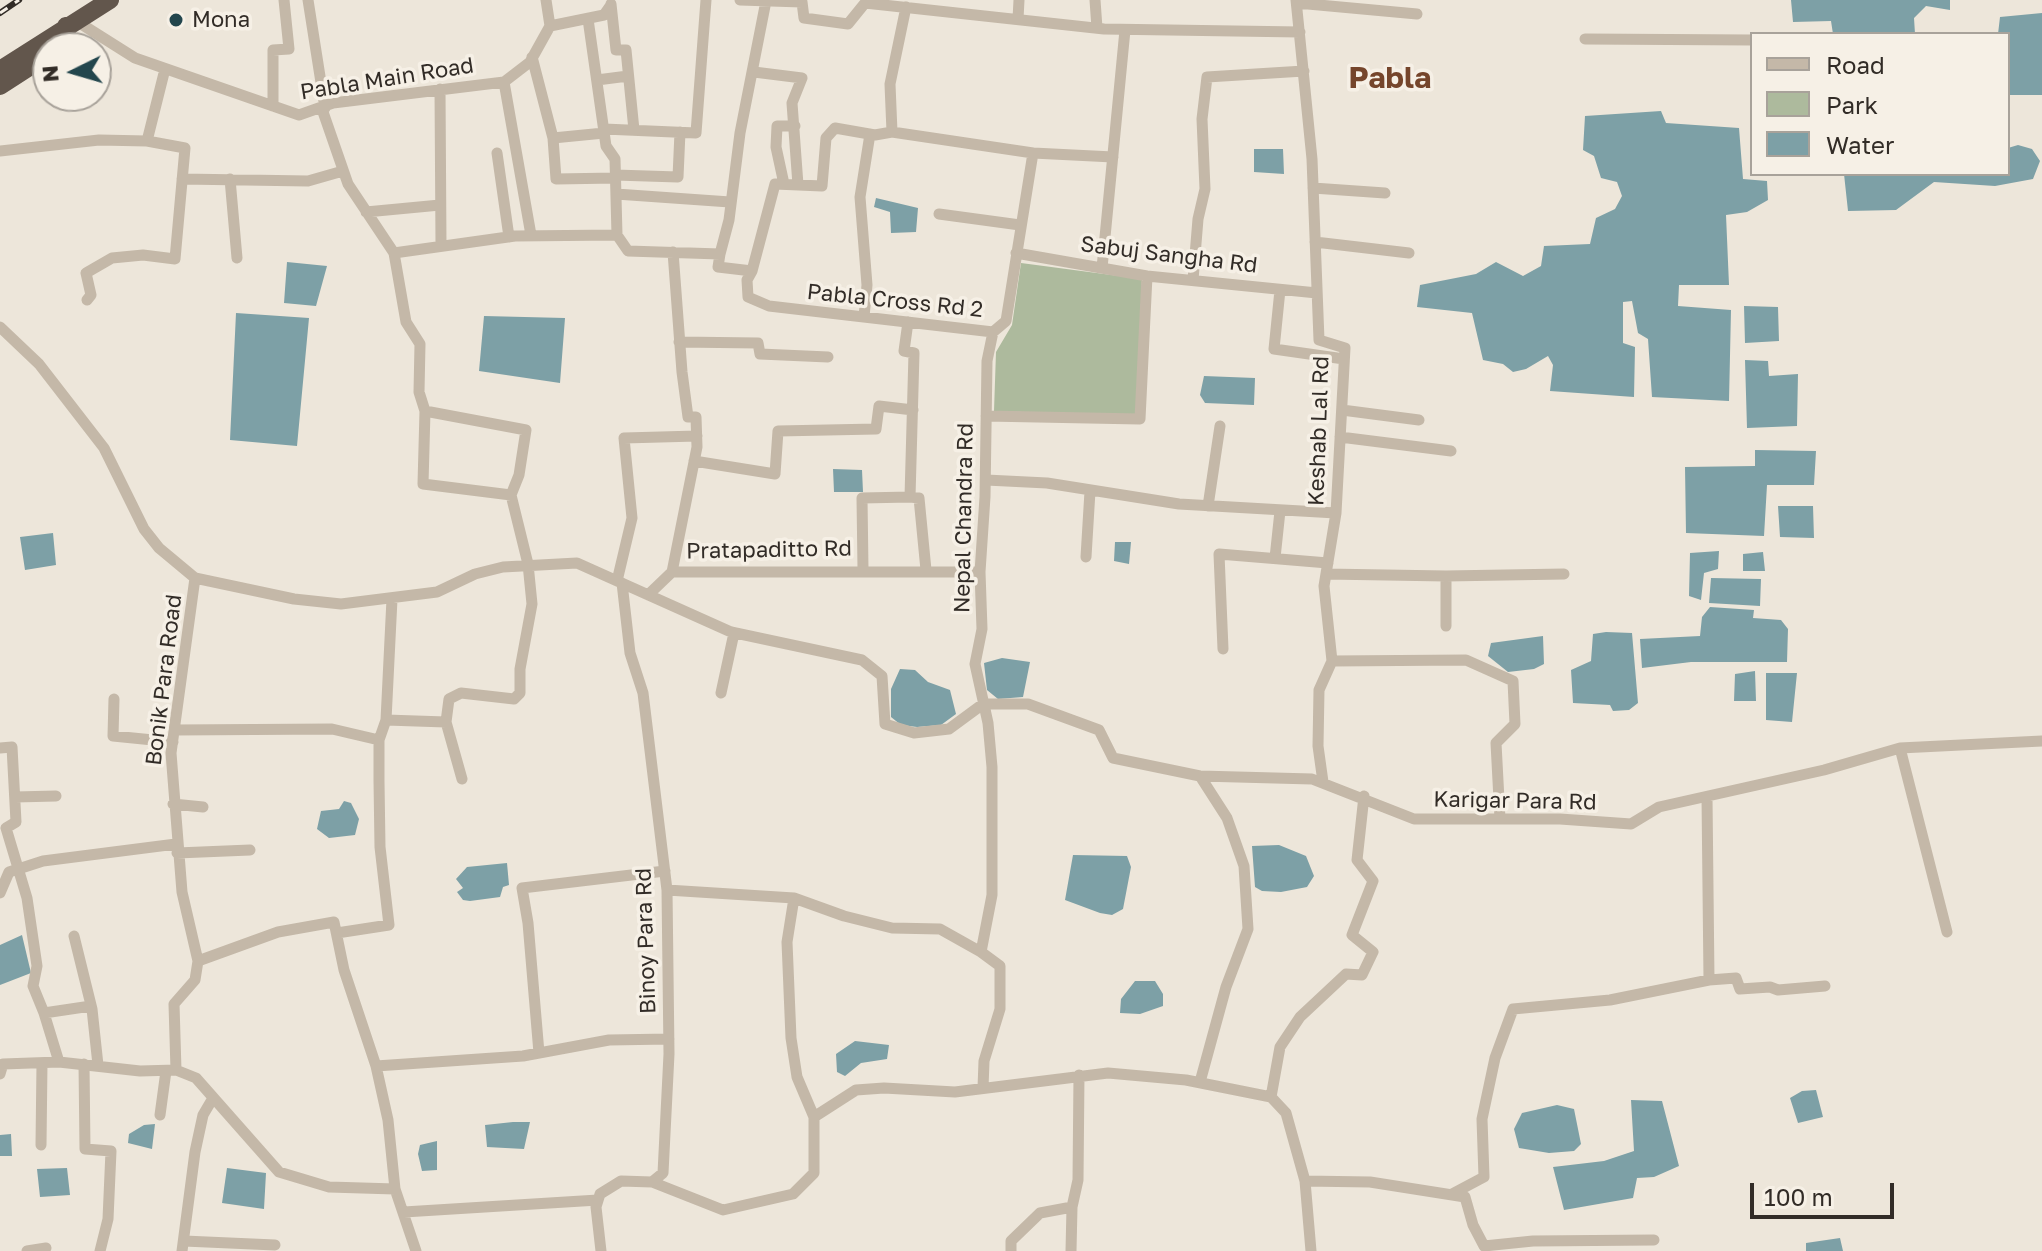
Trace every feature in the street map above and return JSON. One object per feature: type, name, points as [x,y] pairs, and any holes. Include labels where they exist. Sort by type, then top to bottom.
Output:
[{"type":"highway","points":[[0,70],[110,0]]},
{"type":"highway","points":[[70,32],[72,24]]},
{"type":"highway","points":[[0,86],[32,65]]},
{"type":"street","points":[[273,106],[273,50],[289,49],[284,0]]},
{"type":"street","points":[[308,0],[323,108],[343,171],[394,253],[406,322],[420,344],[419,392],[425,411],[423,484],[511,495]]},
{"type":"street","points":[[546,0],[550,26],[604,15],[613,2]]},
{"type":"street","points":[[553,138],[604,131],[696,133],[706,0]]},
{"type":"street","points":[[740,0],[802,2],[804,18],[848,24],[865,1],[1125,30],[1300,32]]},
{"type":"street","points":[[1018,19],[1019,0]]},
{"type":"street","points":[[1095,0],[1097,28]]},
{"type":"street","points":[[766,1],[718,267],[752,271],[775,184],[822,186],[826,138],[835,128],[870,134],[892,132],[1033,153],[1113,157]]},
{"type":"street","points":[[1296,1],[1417,14]]},
{"type":"street","name":"Keshab Lal Rd","points":[[1296,1],[1313,188],[1319,340],[1345,348],[1336,513],[1327,568],[1332,661],[1319,690],[1318,746],[1323,782]]},
{"type":"street","points":[[613,2],[616,50],[626,50],[634,130]]},
{"type":"street","points":[[892,132],[890,84],[906,7]]},
{"type":"street","points":[[588,19],[606,146],[615,159],[617,235],[628,251],[720,254]]},
{"type":"street","name":"Pabla Main Road","points":[[72,24],[135,58],[299,115],[379,96],[504,82],[532,57],[550,26]]},
{"type":"street","points":[[1102,268],[1125,30]]},
{"type":"street","points":[[1585,39],[1750,40]]},
{"type":"street","points":[[532,57],[553,138],[556,179],[678,177],[680,132]]},
{"type":"street","points":[[147,141],[165,69]]},
{"type":"street","points":[[1193,280],[1198,219],[1205,189],[1202,119],[1207,77],[1304,71]]},
{"type":"street","points":[[754,72],[802,78],[792,103],[798,185]]},
{"type":"street","points":[[597,80],[628,76]]},
{"type":"street","points":[[504,82],[531,235]]},
{"type":"street","points":[[440,89],[441,245]]},
{"type":"street","points":[[784,184],[776,147],[777,126],[795,126]]},
{"type":"street","points":[[864,317],[867,285],[860,197],[870,134]]},
{"type":"street","points":[[0,151],[99,140],[147,141],[185,148],[175,259],[143,255],[112,258],[86,273],[91,295],[87,300]]},
{"type":"street","points":[[497,153],[509,237]]},
{"type":"street","name":"Pabla Cross Rd 2","points":[[752,271],[747,280],[748,297],[769,306],[993,332],[1006,321],[1033,153]]},
{"type":"street","points":[[182,179],[308,181],[343,171]]},
{"type":"street","points":[[230,179],[237,258]]},
{"type":"street","points":[[1313,188],[1385,193]]},
{"type":"street","points":[[616,194],[730,202]]},
{"type":"street","points":[[366,212],[440,205]]},
{"type":"street","points":[[939,214],[1020,225]]},
{"type":"street","points":[[394,253],[531,235],[617,235]]},
{"type":"street","points":[[1315,242],[1409,253]]},
{"type":"street","points":[[672,572],[697,436],[696,417],[688,417],[673,252]]},
{"type":"street","name":"Sabuj Sangha Rd","points":[[1016,253],[1147,276],[1317,293]]},
{"type":"street","points":[[986,416],[1140,419],[1147,276]]},
{"type":"street","points":[[1280,290],[1274,349],[1344,359]]},
{"type":"street","points":[[908,322],[904,351],[914,353],[910,497]]},
{"type":"street","points":[[0,327],[39,364],[104,448],[144,529],[159,548],[195,578],[309,601],[341,604],[437,592],[485,570],[528,564],[577,563],[734,633],[862,660],[882,676],[885,724],[914,733],[949,729],[983,704]]},
{"type":"street","name":"Nepal Chandra Rd","points":[[981,952],[992,895],[992,767],[975,664],[982,629],[980,572],[986,480],[987,361],[993,332]]},
{"type":"street","points":[[679,342],[758,343],[760,354],[828,357]]},
{"type":"street","points":[[694,461],[775,474],[778,431],[876,429],[879,406],[913,410]]},
{"type":"street","points":[[1342,410],[1419,420]]},
{"type":"street","points":[[425,411],[526,430],[519,475],[511,495],[528,564],[532,604],[520,669],[520,693],[514,699],[461,693],[449,699],[446,722],[462,779]]},
{"type":"street","points":[[1208,506],[1220,426]]},
{"type":"street","name":"Binoy Para Rd","points":[[652,1182],[663,1173],[669,1039],[667,890],[643,693],[630,653],[619,582],[632,518],[624,438],[697,436]]},
{"type":"street","points":[[1340,437],[1451,451]]},
{"type":"street","points":[[986,480],[1047,483],[1208,506],[1336,513]]},
{"type":"street","points":[[1086,557],[1090,491]]},
{"type":"street","points":[[863,569],[862,498],[910,497],[919,498],[926,570]]},
{"type":"street","points":[[1275,558],[1280,511]]},
{"type":"street","points":[[1223,649],[1219,554],[1275,558],[1327,568],[1446,576],[1564,574]]},
{"type":"street","name":"Pratapaditto Rd","points":[[648,595],[672,572],[863,569],[980,572]]},
{"type":"street","points":[[1446,576],[1446,626]]},
{"type":"street","name":"Bonik Para Road","points":[[195,578],[174,736],[173,804],[182,892],[198,961]]},
{"type":"street","points":[[337,933],[389,925],[380,847],[379,740],[386,720],[392,599]]},
{"type":"street","points":[[721,693],[734,633]]},
{"type":"street","points":[[1332,661],[1466,660],[1513,681],[1515,724],[1496,743],[1500,819]]},
{"type":"street","points":[[114,699],[113,736],[332,729],[379,740]]},
{"type":"street","name":"Karigar Para Rd","points":[[983,704],[1028,704],[1057,712],[1099,730],[1113,758],[1200,776],[1270,776],[1323,782],[1364,796],[1414,819],[1631,824],[1659,807],[1900,748],[2042,741]]},
{"type":"street","points":[[386,720],[446,722]]},
{"type":"street","points":[[0,748],[12,747],[16,822],[6,828],[19,869],[37,966],[33,986],[59,1062]]},
{"type":"street","points":[[1900,748],[1947,932]]},
{"type":"street","points":[[1200,776],[1227,818],[1244,866],[1248,929],[1226,987],[1200,1082]]},
{"type":"street","points":[[15,797],[56,796]]},
{"type":"street","points":[[1271,1097],[1280,1047],[1300,1017],[1325,998],[1346,974],[1362,975],[1373,952],[1352,935],[1373,881],[1357,860],[1364,796]]},
{"type":"street","points":[[1707,797],[1709,980]]},
{"type":"street","points":[[173,804],[203,807]]},
{"type":"street","points":[[0,893],[9,872],[102,852],[250,850]]},
{"type":"street","points":[[539,1053],[530,936],[522,888],[665,871]]},
{"type":"street","points":[[667,890],[794,898],[844,916],[892,928],[940,929],[981,952],[1000,966],[1000,1009],[984,1061],[983,1088]]},
{"type":"street","points":[[601,1251],[598,1200],[600,1194],[621,1181],[652,1182],[723,1210],[793,1194],[814,1173],[814,1117],[797,1077],[791,1038],[787,942],[794,898]]},
{"type":"street","points":[[160,1115],[171,1070],[174,1004],[195,980],[198,961],[278,932],[319,922],[334,922],[344,970],[376,1066],[388,1120],[395,1189],[416,1251]]},
{"type":"street","points":[[74,936],[91,1006],[98,1065]]},
{"type":"street","points":[[1452,1194],[1484,1177],[1482,1119],[1495,1058],[1513,1009],[1610,1000],[1709,980],[1736,978],[1740,989],[1825,986]]},
{"type":"street","points":[[44,1013],[91,1006]]},
{"type":"street","points":[[376,1066],[539,1053],[609,1040],[669,1039]]},
{"type":"street","points":[[0,1074],[3,1064],[59,1062],[171,1070],[196,1078],[279,1172],[329,1187],[395,1189]]},
{"type":"street","points":[[41,1145],[42,1063]]},
{"type":"street","points":[[84,1064],[85,1149],[111,1151],[108,1219],[100,1251]]},
{"type":"street","points":[[814,1117],[856,1090],[884,1088],[955,1092],[1108,1073],[1200,1082],[1271,1097],[1286,1113],[1305,1181],[1311,1251]]},
{"type":"street","points":[[1071,1251],[1072,1207],[1078,1180],[1079,1075]]},
{"type":"street","points":[[213,1098],[203,1115],[195,1152],[183,1246],[275,1245]]},
{"type":"street","points":[[1305,1181],[1370,1182],[1465,1197],[1473,1225],[1484,1246],[1533,1241],[1654,1240]]},
{"type":"street","points":[[404,1212],[598,1200]]},
{"type":"street","points":[[1011,1251],[1011,1241],[1040,1213],[1072,1207]]},
{"type":"street","points":[[27,1251],[46,1248]]},
{"type":"green space","points":[[1021,263],[1142,279],[1136,416],[994,411],[996,352],[1012,325]]},
{"type":"water","points":[[1791,0],[1950,0],[1950,10],[1926,6],[1914,18],[1915,32],[1833,32],[1831,21],[1793,22]]},
{"type":"water","points":[[2042,13],[2042,95],[2010,95],[2010,32],[1998,32],[2000,17]]},
{"type":"water","points":[[1661,111],[1666,123],[1739,128],[1743,179],[1767,181],[1768,200],[1747,212],[1726,215],[1729,285],[1679,285],[1678,306],[1731,310],[1729,401],[1652,397],[1648,339],[1638,333],[1632,301],[1623,302],[1623,343],[1635,347],[1634,397],[1550,391],[1553,365],[1548,356],[1526,369],[1513,372],[1503,364],[1483,360],[1472,313],[1417,307],[1420,285],[1476,274],[1496,262],[1523,276],[1541,266],[1544,246],[1590,244],[1596,218],[1615,209],[1622,196],[1617,182],[1601,178],[1594,156],[1583,150],[1585,116]]},
{"type":"water","points":[[2018,145],[2032,149],[2040,161],[2033,179],[1995,186],[1934,182],[1896,210],[1848,211],[1844,176],[2010,176],[2010,147]]},
{"type":"water","points":[[1254,149],[1283,149],[1284,174],[1254,172]]},
{"type":"water","points":[[876,198],[918,208],[916,232],[891,233],[890,212],[874,207]]},
{"type":"water","points":[[287,262],[327,266],[316,306],[284,303]]},
{"type":"water","points":[[1744,306],[1778,307],[1779,341],[1745,343]]},
{"type":"water","points":[[236,313],[309,318],[297,446],[230,440]]},
{"type":"water","points":[[484,316],[565,318],[560,383],[479,371]]},
{"type":"water","points":[[1745,360],[1768,361],[1769,376],[1798,374],[1797,426],[1747,428]]},
{"type":"water","points":[[1204,376],[1255,378],[1254,405],[1205,403],[1200,395]]},
{"type":"water","points":[[1755,450],[1816,451],[1814,485],[1767,485],[1764,536],[1686,533],[1685,467],[1755,466]]},
{"type":"water","points":[[833,469],[862,470],[863,492],[834,492]]},
{"type":"water","points":[[1778,506],[1813,506],[1814,538],[1780,537]]},
{"type":"water","points":[[53,533],[56,565],[25,570],[20,537]]},
{"type":"water","points":[[1115,542],[1131,542],[1129,564],[1114,561]]},
{"type":"water","points":[[1719,551],[1718,569],[1704,573],[1701,600],[1689,596],[1690,553]]},
{"type":"water","points":[[1763,552],[1765,571],[1743,571],[1743,554]]},
{"type":"water","points":[[1711,578],[1761,579],[1760,606],[1709,603]]},
{"type":"water","points":[[1710,607],[1754,610],[1753,618],[1781,620],[1788,629],[1787,662],[1691,662],[1642,668],[1640,639],[1700,636],[1702,617]]},
{"type":"water","points":[[1632,633],[1638,703],[1629,710],[1613,711],[1610,705],[1573,703],[1571,670],[1591,661],[1593,634]]},
{"type":"water","points":[[1543,636],[1544,664],[1534,669],[1508,672],[1488,656],[1491,643]]},
{"type":"water","points":[[1002,658],[1030,662],[1023,697],[998,699],[987,690],[984,663]]},
{"type":"water","points":[[900,669],[915,670],[928,682],[950,690],[956,714],[941,725],[917,727],[901,725],[891,717],[891,689]]},
{"type":"water","points":[[1755,671],[1756,701],[1734,701],[1735,674]]},
{"type":"water","points":[[1766,673],[1797,673],[1792,722],[1766,720]]},
{"type":"water","points":[[344,801],[351,803],[359,819],[355,835],[329,838],[317,829],[321,811],[339,809]]},
{"type":"water","points":[[1279,845],[1306,856],[1314,876],[1307,887],[1281,892],[1262,891],[1255,887],[1252,846]]},
{"type":"water","points":[[1073,855],[1127,856],[1131,867],[1123,909],[1112,915],[1065,900]]},
{"type":"water","points":[[507,863],[509,885],[503,887],[500,897],[470,901],[463,900],[457,892],[463,888],[456,879],[467,867]]},
{"type":"water","points":[[22,935],[31,973],[0,985],[0,945]]},
{"type":"water","points":[[1135,981],[1155,981],[1163,994],[1163,1006],[1140,1014],[1120,1013],[1121,999]]},
{"type":"water","points":[[855,1041],[889,1045],[887,1059],[861,1063],[845,1076],[837,1072],[836,1054]]},
{"type":"water","points":[[1816,1090],[1823,1117],[1798,1123],[1790,1098],[1802,1091]]},
{"type":"water","points":[[1631,1100],[1662,1101],[1679,1166],[1654,1177],[1637,1178],[1633,1198],[1564,1210],[1553,1167],[1604,1161],[1634,1151]]},
{"type":"water","points":[[1557,1105],[1574,1109],[1581,1144],[1574,1151],[1549,1153],[1519,1148],[1514,1129],[1522,1113]]},
{"type":"water","points":[[530,1122],[524,1149],[487,1147],[485,1125]]},
{"type":"water","points":[[155,1124],[152,1149],[128,1143],[129,1134],[144,1125]]},
{"type":"water","points":[[11,1134],[12,1156],[0,1156],[0,1135]]},
{"type":"water","points":[[437,1141],[437,1170],[422,1171],[418,1154],[420,1145]]},
{"type":"water","points":[[67,1168],[70,1195],[40,1197],[37,1169]]},
{"type":"water","points":[[227,1168],[266,1173],[264,1209],[222,1203]]},
{"type":"water","points":[[1840,1238],[1843,1251],[1806,1251],[1806,1243]]},
{"type":"railway","points":[[0,13],[19,0]]},
{"type":"place","name":"Mona","points":[[176,20]]},
{"type":"district","name":"Pabla","points":[[1390,78]]}]
